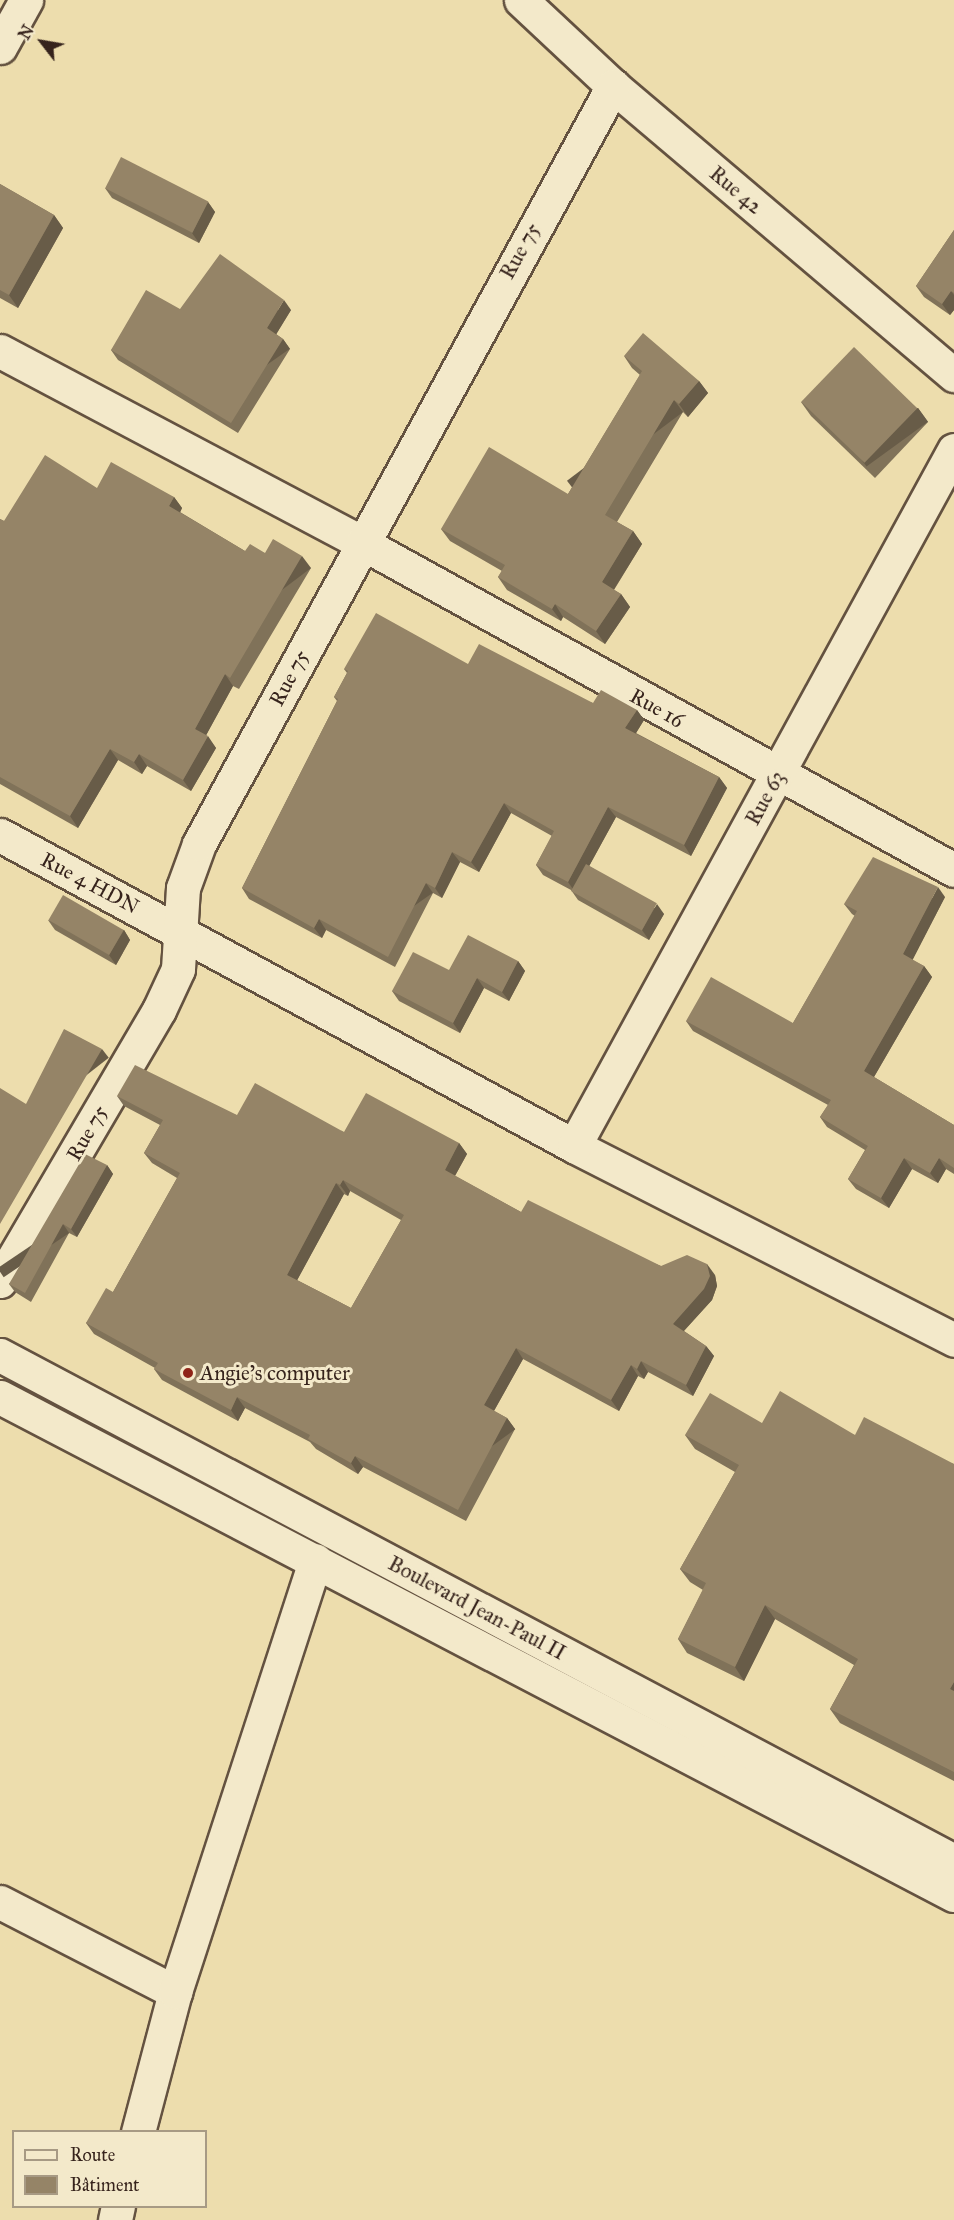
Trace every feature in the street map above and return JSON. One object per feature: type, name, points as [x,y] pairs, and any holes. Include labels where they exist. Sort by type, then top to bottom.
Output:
[{"type":"street","points":[[0,47],[26,0]]},
{"type":"street","name":"Rue 42","points":[[521,0],[614,86],[954,375]]},
{"type":"street","name":"Rue 75","points":[[0,1281],[159,1010],[178,969],[183,888],[199,843],[614,86]]},
{"type":"street","name":"Rue 16","points":[[0,351],[362,543],[778,776],[954,870]]},
{"type":"street","name":"Rue 63","points":[[574,1146],[954,450]]},
{"type":"street","name":"Rue 4 HDN","points":[[0,836],[181,931],[574,1146],[954,1340]]},
{"type":"street","name":"Boulevard Jean-Paul II","points":[[0,1354],[954,1861]]},
{"type":"street","name":"Boulevard Jean-Paul II","points":[[0,1397],[954,1895]]},
{"type":"street","points":[[139,2130],[175,1992],[315,1560]]},
{"type":"street","points":[[0,1902],[175,1992]]},
{"type":"building","points":[[121,157],[208,201],[192,233],[105,188]]},
{"type":"building","points":[[0,184],[54,215],[9,295],[0,290]]},
{"type":"building","points":[[954,230],[954,293],[951,291],[942,304],[916,286]]},
{"type":"building","points":[[220,254],[284,300],[267,328],[283,339],[231,423],[111,350],[146,290],[180,309]]},
{"type":"building","points":[[643,333],[699,381],[679,404],[674,400],[605,515],[633,531],[602,582],[621,594],[596,631],[555,604],[552,609],[498,577],[505,565],[441,529],[489,447],[568,494],[642,371],[624,356]]},
{"type":"building","points":[[854,347],[917,408],[865,463],[801,402]]},
{"type":"building","points":[[45,455],[97,488],[111,462],[174,497],[169,506],[245,551],[250,544],[265,553],[273,539],[302,556],[230,678],[225,674],[195,729],[208,736],[183,780],[139,754],[134,762],[110,749],[70,816],[0,777],[0,519],[4,521]]},
{"type":"building","points":[[376,613],[468,664],[479,644],[593,703],[601,690],[637,710],[625,728],[719,777],[684,845],[608,807],[568,882],[536,865],[554,831],[504,803],[471,862],[452,852],[435,888],[426,883],[388,957],[319,919],[314,928],[242,888],[338,699],[334,697],[348,671],[344,669]]},
{"type":"building","points":[[873,857],[938,887],[903,954],[924,966],[864,1071],[954,1125],[954,1168],[939,1158],[930,1173],[904,1158],[881,1198],[848,1179],[868,1146],[820,1117],[831,1100],[686,1021],[711,977],[793,1023],[857,911],[844,904]]},
{"type":"building","points":[[586,864],[657,903],[642,930],[571,891]]},
{"type":"building","points":[[63,895],[124,930],[109,955],[48,920]]},
{"type":"building","points":[[468,935],[518,961],[502,992],[477,978],[453,1023],[392,991],[413,952],[449,970]]},
{"type":"building","points":[[64,1029],[102,1049],[0,1224],[0,1088],[26,1104]]},
{"type":"building","points":[[135,1065],[237,1115],[255,1083],[344,1132],[366,1093],[459,1143],[445,1170],[521,1212],[528,1200],[661,1266],[687,1255],[707,1264],[710,1276],[704,1289],[673,1324],[706,1346],[686,1385],[641,1361],[637,1369],[631,1365],[611,1400],[516,1348],[484,1405],[507,1418],[458,1510],[355,1456],[351,1463],[308,1439],[310,1435],[237,1397],[231,1410],[154,1369],[158,1363],[86,1323],[106,1288],[113,1292],[180,1173],[144,1153],[163,1120],[117,1096]],"holes":[[[343,1180],[404,1215],[351,1308],[287,1275],[336,1183],[340,1185]]]},
{"type":"building","points":[[85,1154],[107,1165],[71,1229],[63,1224],[25,1293],[9,1284]]},
{"type":"building","points":[[780,1391],[855,1435],[864,1417],[954,1464],[954,1682],[950,1689],[954,1691],[954,1772],[830,1709],[858,1659],[765,1605],[735,1667],[678,1639],[706,1583],[680,1569],[739,1465],[685,1435],[710,1393],[762,1423]]},
{"type":"place","name":"Angie's computer","points":[[188,1373]]}]
